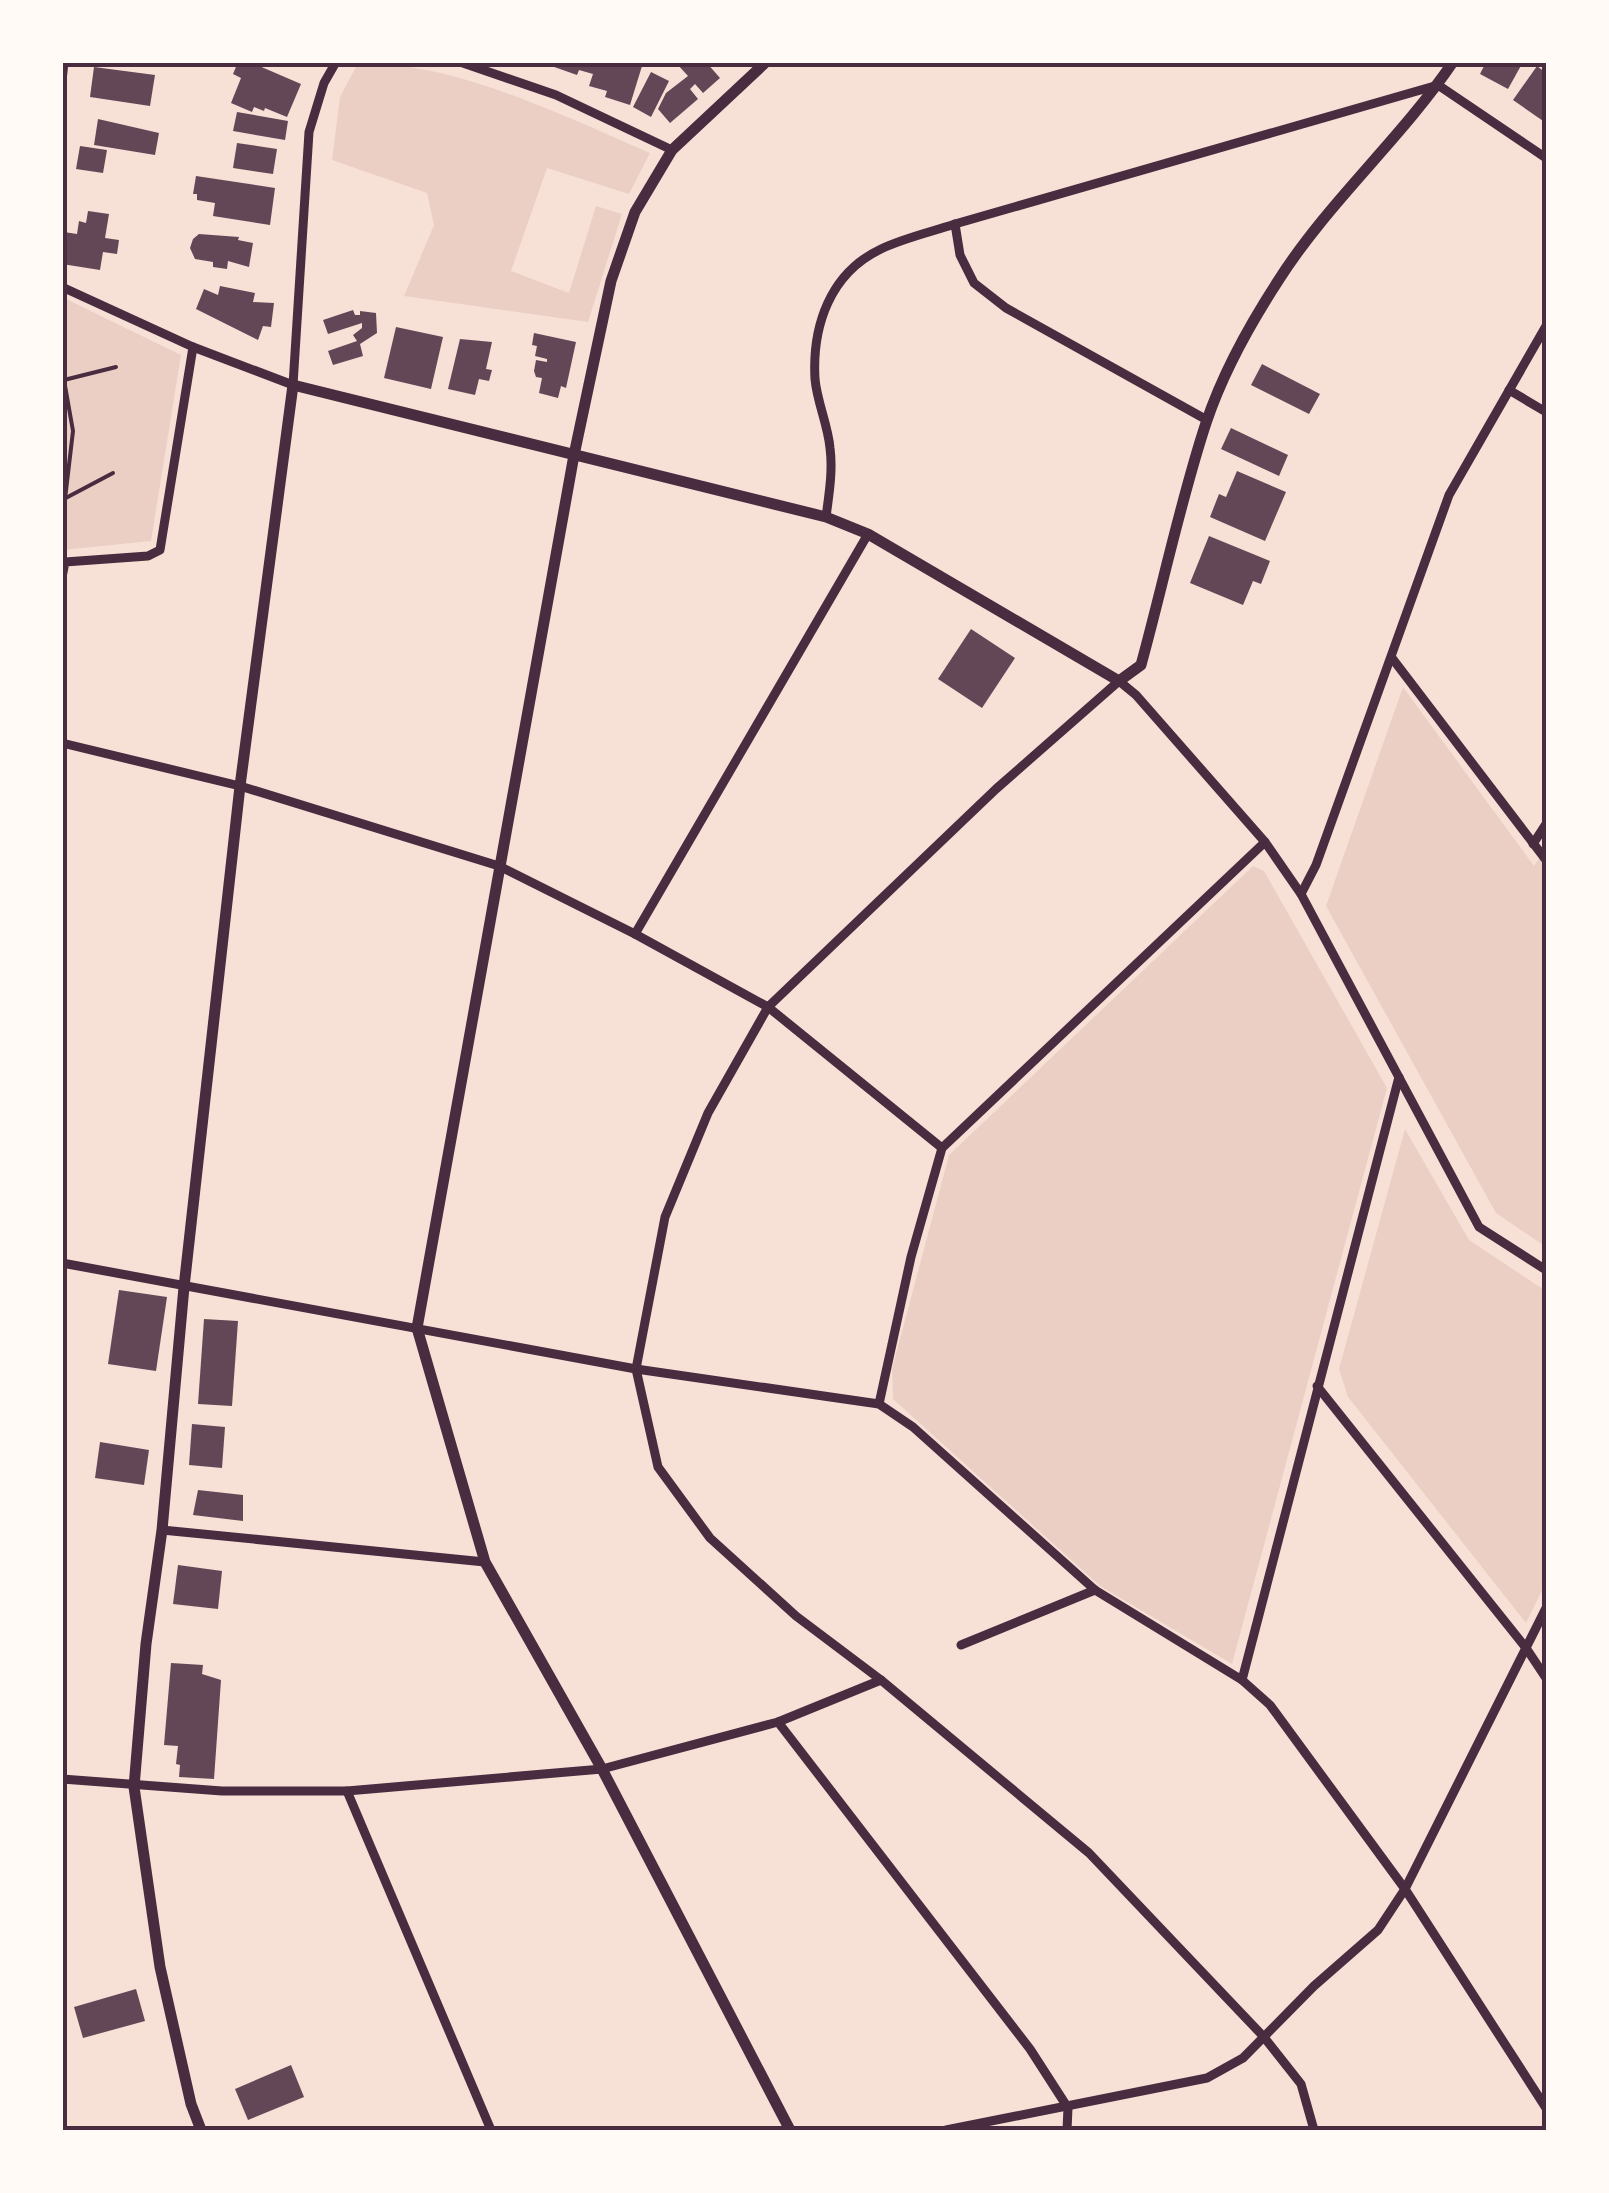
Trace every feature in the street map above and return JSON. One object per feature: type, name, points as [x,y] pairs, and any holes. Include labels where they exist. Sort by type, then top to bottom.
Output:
[{"type":"street","points":[[62,81],[64,62]]},
{"type":"street","points":[[201,2130],[190,2104],[160,1968],[134,1787],[146,1644],[162,1530],[184,1287],[240,786],[293,385],[309,132],[324,83],[336,62]]},
{"type":"street","points":[[460,62],[556,95],[672,150]]},
{"type":"street","points":[[766,62],[672,150],[635,212],[611,281],[574,454],[417,1328],[486,1562],[602,1769],[790,2130]]},
{"type":"street","points":[[1314,2130],[1302,2084],[1263,2036],[1089,1853],[881,1680],[796,1616],[710,1538],[658,1467],[636,1369],[665,1217],[708,1113],[768,1007],[996,789],[1141,665],[1207,420],[1238,352],[1278,280],[1336,204],[1411,120],[1453,62]]},
{"type":"street","points":[[1438,85],[1546,158]]},
{"type":"street","points":[[826,517],[832,470],[830,442],[815,381],[818,336],[826,300],[850,268],[880,250],[955,224],[1438,85]]},
{"type":"street","points":[[955,224],[960,255],[974,283],[1006,308],[1207,420]]},
{"type":"street","points":[[62,287],[194,347],[293,385],[826,517],[868,534],[1119,681],[1265,842],[1301,894],[1480,1226],[1546,1270]]},
{"type":"street","points":[[1301,894],[1316,864],[1449,496],[1546,326]]},
{"type":"street","points":[[62,577],[65,562],[148,556],[160,550],[194,347]]},
{"type":"street","points":[[1508,390],[1546,412]]},
{"type":"street","points":[[635,934],[868,534]]},
{"type":"street","points":[[1392,658],[1546,860]]},
{"type":"street","points":[[62,742],[240,786],[499,866],[768,1007],[942,1148]]},
{"type":"street","points":[[1533,844],[1546,824]]},
{"type":"street","points":[[879,1404],[911,1257],[942,1148],[1265,842]]},
{"type":"street","points":[[1242,1680],[1399,1077]]},
{"type":"street","points":[[62,1263],[636,1369],[879,1404],[913,1427],[1095,1590],[1242,1680],[1270,1706],[1405,1890],[1546,2108]]},
{"type":"street","points":[[1317,1386],[1546,1678]]},
{"type":"street","points":[[162,1530],[486,1562]]},
{"type":"street","points":[[961,1645],[1095,1590]]},
{"type":"street","points":[[946,2130],[1207,2078],[1242,2058],[1378,1930],[1405,1890],[1546,1608]]},
{"type":"street","points":[[62,1778],[222,1792],[346,1791],[602,1769],[778,1722],[881,1680]]},
{"type":"street","points":[[778,1722],[1030,2049],[1068,2108],[1068,2130]]},
{"type":"street","points":[[346,1791],[491,2130]]},
{"type":"path","points":[[64,499],[73,431],[64,380],[116,367]]},
{"type":"path","points":[[64,499],[113,474]]},
{"type":"shaded area","points":[[358,63],[433,71],[470,81],[650,153],[629,194],[547,168],[511,271],[569,293],[596,206],[622,214],[588,322],[404,296],[434,225],[427,193],[332,160],[340,97]]},
{"type":"shaded area","points":[[62,297],[181,355],[151,541],[63,550]]},
{"type":"shaded area","points":[[1403,687],[1534,866],[1546,849],[1546,1247],[1496,1213],[1326,906]]},
{"type":"shaded area","points":[[1253,866],[1264,871],[1387,1088],[1232,1664],[1100,1586],[893,1399],[892,1369],[949,1155]]},
{"type":"shaded area","points":[[1405,1129],[1469,1240],[1546,1291],[1546,1582],[1526,1623],[1348,1397],[1339,1369]]},
{"type":"building","points":[[238,62],[250,62],[301,84],[287,117],[265,108],[264,111],[254,107],[252,112],[231,103],[241,78],[233,74]]},
{"type":"building","points":[[540,62],[629,62],[642,66],[630,105],[605,97],[607,91],[589,86],[593,74],[579,70],[577,75]]},
{"type":"building","points":[[679,62],[706,62],[720,78],[703,93],[695,84],[690,89],[698,99],[670,123],[658,109],[666,93],[688,76]]},
{"type":"building","points":[[1486,62],[1523,62],[1508,89],[1480,74]]},
{"type":"building","points":[[1537,66],[1546,73],[1546,123],[1513,100]]},
{"type":"building","points":[[94,67],[155,75],[150,106],[90,97]]},
{"type":"building","points":[[651,72],[669,81],[651,117],[633,107]]},
{"type":"building","points":[[237,112],[288,121],[285,140],[233,131]]},
{"type":"building","points":[[98,119],[159,133],[155,155],[94,145]]},
{"type":"building","points":[[237,143],[277,149],[273,174],[233,168]]},
{"type":"building","points":[[80,146],[107,150],[103,173],[76,169]]},
{"type":"building","points":[[196,176],[275,188],[270,225],[213,216],[215,203],[197,200],[197,194],[193,194]]},
{"type":"building","points":[[88,211],[109,214],[105,238],[119,240],[117,254],[103,252],[100,270],[62,264],[64,232],[77,234],[79,221],[86,223]]},
{"type":"building","points":[[199,234],[239,237],[238,240],[253,243],[249,267],[228,261],[227,269],[213,267],[213,262],[195,259],[190,248]]},
{"type":"building","points":[[220,286],[255,293],[253,302],[274,303],[271,327],[263,326],[258,340],[196,309],[204,289],[218,295]]},
{"type":"building","points":[[353,310],[355,315],[360,315],[360,311],[376,313],[377,333],[360,344],[363,356],[333,365],[328,351],[357,341],[353,335],[362,323],[328,334],[323,320]]},
{"type":"building","points":[[396,327],[443,337],[431,389],[384,378]]},
{"type":"building","points":[[534,333],[576,342],[566,388],[561,386],[558,398],[539,393],[542,378],[536,377],[534,371],[536,360],[547,359],[535,356]]},
{"type":"building","points":[[460,339],[492,342],[486,369],[492,370],[489,381],[479,379],[475,395],[448,389]]},
{"type":"building","points":[[1262,364],[1320,394],[1309,414],[1251,385]]},
{"type":"building","points":[[1231,428],[1288,455],[1279,476],[1221,449]]},
{"type":"building","points":[[1237,471],[1286,492],[1265,541],[1210,517],[1219,494],[1226,497]]},
{"type":"building","points":[[1209,536],[1270,561],[1261,584],[1253,581],[1243,605],[1190,583]]},
{"type":"building","points":[[971,629],[1015,658],[982,708],[938,679]]},
{"type":"building","points":[[119,1290],[167,1297],[156,1371],[108,1364]]},
{"type":"building","points":[[204,1319],[238,1321],[232,1406],[198,1404]]},
{"type":"building","points":[[192,1424],[225,1427],[222,1468],[189,1465]]},
{"type":"building","points":[[100,1442],[149,1450],[144,1485],[95,1478]]},
{"type":"building","points":[[198,1490],[243,1495],[243,1521],[193,1515]]},
{"type":"building","points":[[178,1565],[222,1571],[218,1609],[173,1604]]},
{"type":"building","points":[[171,1663],[203,1665],[202,1674],[221,1680],[214,1779],[179,1777],[178,1746],[164,1745]]},
{"type":"building","points":[[136,1989],[145,2021],[83,2038],[74,2007]]},
{"type":"building","points":[[291,2065],[304,2097],[248,2120],[235,2089]]}]
